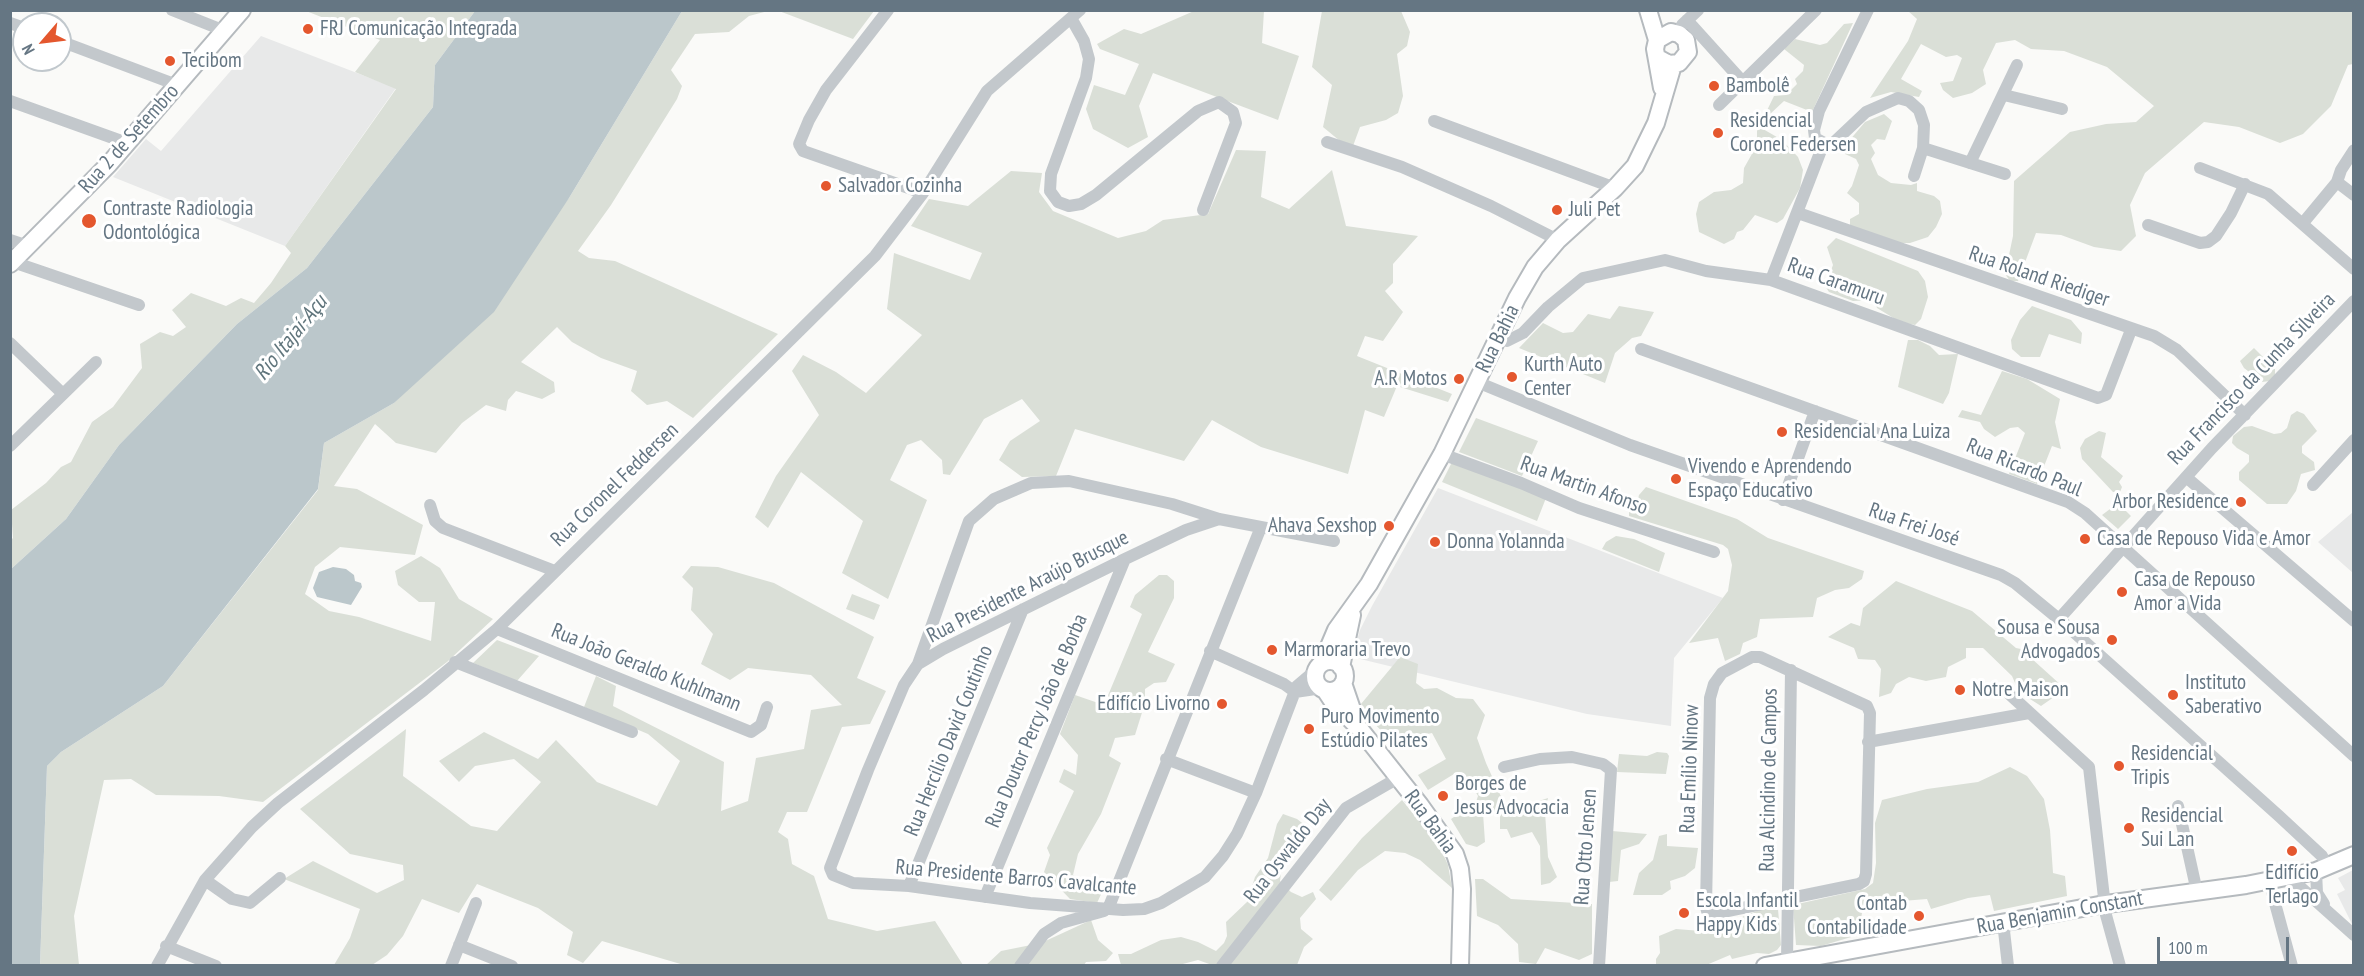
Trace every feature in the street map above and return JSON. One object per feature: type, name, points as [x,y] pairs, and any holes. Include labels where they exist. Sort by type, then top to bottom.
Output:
[{"type":"main road","name":"Rua 2 de Setembro","points":[[11,263],[127,144],[242,10]]},
{"type":"main road","points":[[1648,10],[1677,35]]},
{"type":"main road","points":[[1654,10],[1677,35],[1685,58],[1665,61]]},
{"type":"main road","name":"Rua Bahia","points":[[1319,666],[1336,630],[1356,604],[1403,526],[1442,454],[1535,267],[1558,240],[1615,188],[1635,166],[1656,123],[1662,95],[1665,61],[1655,49],[1677,35]]},
{"type":"main road","name":"Rua Bahia","points":[[1356,604],[1347,633],[1342,675],[1359,728]]},
{"type":"main road","points":[[1332,662],[1342,675],[1333,690],[1323,689],[1316,680],[1319,666],[1332,662]]},
{"type":"main road","name":"Rua Bahia","points":[[1323,689],[1359,728],[1441,831],[1458,862],[1462,889],[1460,966]]},
{"type":"main road","name":"Rua Benjamin Constant","points":[[1765,966],[2105,904],[2269,881],[2322,869],[2354,855]]},
{"type":"street","points":[[172,10],[225,31]]},
{"type":"street","points":[[888,10],[826,90],[799,144],[803,151],[923,193]]},
{"type":"street","points":[[1677,35],[1698,10]]},
{"type":"street","points":[[1719,105],[1816,10]]},
{"type":"street","points":[[1868,10],[1819,111],[1814,130],[1815,138],[1823,145],[1830,146],[1866,112],[1898,98],[1909,102],[1919,110],[1924,125],[1923,148],[1914,176]]},
{"type":"street","points":[[1076,14],[1089,59],[1086,78],[1051,174],[1050,191],[1058,202],[1069,206],[1081,204],[1096,195],[1198,111],[1219,102],[1233,112],[1236,123],[1203,210]]},
{"type":"street","name":"Rua Coronel Feddersen","points":[[157,966],[166,946],[205,880],[278,803],[424,690],[497,629],[875,256],[923,193],[987,91],[1076,14]]},
{"type":"street","points":[[1677,35],[1705,40],[1743,82]]},
{"type":"street","points":[[1677,35],[1705,40]]},
{"type":"street","points":[[72,46],[177,85]]},
{"type":"street","points":[[1970,163],[2017,65]]},
{"type":"street","points":[[2004,95],[2062,110]]},
{"type":"street","points":[[10,101],[127,144]]},
{"type":"street","points":[[1434,121],[1615,188]]},
{"type":"street","points":[[1327,142],[1402,167],[1491,206],[1558,240]]},
{"type":"street","points":[[1771,280],[1823,145]]},
{"type":"street","points":[[1923,148],[2005,174]]},
{"type":"street","points":[[2303,223],[2337,182],[2341,170],[2354,150]]},
{"type":"street","points":[[2200,168],[2268,194],[2354,269]]},
{"type":"street","points":[[2337,182],[2354,195]]},
{"type":"street","points":[[2148,225],[2200,243],[2208,242],[2216,236],[2231,213],[2245,184]]},
{"type":"street","name":"Rua Roland Riediger","points":[[1798,213],[2168,342],[2245,415]]},
{"type":"street","points":[[10,240],[28,246]]},
{"type":"street","name":"Rua Caramuru","points":[[1499,337],[1507,341],[1515,339],[1570,286],[1593,274],[1665,260],[1706,271],[1771,280],[2098,398],[2106,394],[2131,330]]},
{"type":"street","points":[[11,263],[139,305]]},
{"type":"street","name":"Rua Francisco da Cunha Silveira","points":[[2059,619],[2186,477],[2354,301]]},
{"type":"street","points":[[10,343],[63,394]]},
{"type":"street","name":"Rua Ricardo Paul","points":[[1641,349],[2068,502],[2085,513],[2354,756]]},
{"type":"street","points":[[10,446],[96,362]]},
{"type":"street","name":"Rua Frei José","points":[[1477,382],[1630,445],[2001,575],[2028,592],[2279,816],[2322,856],[2322,869]]},
{"type":"street","points":[[1783,500],[1815,411]]},
{"type":"street","points":[[2313,485],[2354,440]]},
{"type":"street","name":"Rua Martin Afonso","points":[[1442,454],[1521,483],[1579,508],[1714,552]]},
{"type":"street","points":[[2186,477],[2354,621]]},
{"type":"street","points":[[918,664],[969,521],[994,499],[1011,489],[1031,483],[1069,481],[1172,504],[1219,519]]},
{"type":"street","points":[[430,506],[435,521],[443,528],[555,571]]},
{"type":"street","name":"Rua Presidente Araújo Brusque","points":[[830,868],[904,685],[918,664],[1125,559],[1186,530],[1219,519],[1334,541]]},
{"type":"street","points":[[1020,966],[1044,934],[1061,923],[1108,909],[1166,759],[1261,527]]},
{"type":"street","name":"Rua Doutor Percy João de Borba","points":[[985,897],[1125,559]]},
{"type":"street","name":"Rua Hercílio David Coutinho","points":[[909,886],[1023,609]]},
{"type":"street","name":"Rua João Geraldo Kuhlmann","points":[[497,629],[751,732],[760,725],[767,707]]},
{"type":"street","points":[[1210,651],[1284,684],[1295,692],[1323,689]]},
{"type":"street","name":"Rua Emílio Ninow","points":[[1787,898],[1713,914],[1706,907],[1710,698],[1714,684],[1722,673],[1752,657],[1760,657],[1867,706],[1870,713],[1868,742]]},
{"type":"street","points":[[455,662],[632,732]]},
{"type":"street","name":"Rua Presidente Barros Cavalcante","points":[[830,868],[833,875],[853,883],[909,886],[985,897],[1108,909],[1144,909],[1161,903],[1204,877],[1237,834],[1256,793],[1300,681],[1319,666]]},
{"type":"street","name":"Rua Alcindino de Campos","points":[[1787,961],[1791,670]]},
{"type":"street","points":[[2006,691],[2089,767],[2105,904],[2120,966]]},
{"type":"street","points":[[1787,898],[1864,880],[1868,742],[2029,712]]},
{"type":"street","name":"Rua Otto Jensen","points":[[1504,767],[1540,759],[1572,756],[1604,764],[1611,770],[1599,966]]},
{"type":"street","points":[[1166,759],[1256,793]]},
{"type":"street","name":"Rua Oswaldo Day","points":[[1222,966],[1326,830],[1346,808],[1398,778]]},
{"type":"street","points":[[2178,806],[2197,892]]},
{"type":"street","points":[[2322,869],[2317,893],[2328,910]]},
{"type":"street","points":[[2289,877],[2354,934]]},
{"type":"street","points":[[205,880],[232,899],[250,903],[280,878]]},
{"type":"street","points":[[2269,881],[2292,966]]},
{"type":"street","points":[[451,966],[476,903]]},
{"type":"street","points":[[2003,922],[2008,966]]},
{"type":"street","points":[[459,945],[512,966]]},
{"type":"street","points":[[166,946],[216,966]]},
{"type":"shaded area","points":[[306,11],[475,11],[435,65],[433,107],[307,268],[237,324],[119,445],[66,519],[11,569],[11,540],[13,538],[11,510],[46,483],[61,467],[71,462],[92,422],[113,407],[142,368],[140,344],[160,332],[173,336],[186,327],[172,310],[191,293],[226,306],[241,298],[254,303],[291,253],[285,246],[396,89],[355,72],[380,40]]},
{"type":"shaded area","points":[[682,11],[768,11],[749,16],[729,32],[695,34],[671,70],[682,86],[677,99],[611,205],[578,251],[589,258],[615,261],[778,334],[693,418],[667,401],[647,405],[631,391],[637,371],[601,358],[572,342],[557,327],[521,362],[554,382],[555,392],[542,399],[516,391],[508,400],[506,411],[486,405],[462,423],[436,453],[396,443],[375,424],[334,486],[357,489],[423,525],[415,555],[340,547],[315,567],[305,594],[329,611],[359,617],[431,641],[435,602],[419,602],[398,585],[395,571],[421,556],[440,568],[459,599],[493,619],[447,662],[263,802],[219,796],[156,795],[131,779],[104,780],[74,916],[79,965],[40,966],[47,766],[61,752],[163,686],[318,490],[324,443],[394,403],[569,198]]},
{"type":"shaded area","points":[[779,11],[874,11],[853,39]]},
{"type":"shaded area","points":[[1194,11],[1264,11],[1262,43],[1299,56],[1278,120],[1153,73],[1139,106],[1148,137],[1128,148],[1093,129],[1086,109],[1094,85],[1125,95],[1139,64],[1100,49],[1097,44],[1124,29],[1141,34]]},
{"type":"shaded area","points":[[1322,11],[1401,11],[1410,32],[1407,46],[1397,54],[1403,96],[1398,113],[1386,120],[1360,127],[1353,146],[1340,141],[1323,127],[1332,85],[1312,67]]},
{"type":"shaded area","points":[[1908,11],[2353,11],[2353,64],[2348,65],[2331,106],[2303,134],[2280,143],[2239,127],[2204,122],[2145,173],[2130,205],[2136,236],[2121,251],[2094,247],[2061,235],[2036,233],[2018,281],[2010,281],[2005,274],[2013,236],[2014,181],[2070,132],[2106,124],[2136,122],[2154,106],[2107,67],[2064,51],[2031,49],[2015,40],[1996,43],[1983,70],[1986,84],[1972,93],[1953,98],[1943,90],[1940,83],[1953,81],[1962,58],[1957,55],[1946,57],[1921,44],[1901,79],[1922,91],[1919,97],[1891,92],[1870,98],[1908,41],[1917,19]]},
{"type":"shaded area","points":[[1853,23],[1812,112],[1784,101],[1769,115],[1763,129],[1782,140],[1798,157],[1803,170],[1800,188],[1783,219],[1777,223],[1755,215],[1743,230],[1737,232],[1734,239],[1724,244],[1699,232],[1696,214],[1699,202],[1714,192],[1731,190],[1743,183],[1744,168],[1757,145],[1757,131],[1774,96],[1786,95],[1797,84],[1795,79],[1803,71],[1804,65],[1784,49],[1795,39],[1820,45],[1827,43],[1844,24]]},
{"type":"shaded area","points":[[261,36],[396,88],[285,246],[113,177],[146,139],[161,151]]},
{"type":"shaded area","points":[[1884,114],[1892,121],[1885,140],[1877,139],[1871,145],[1875,153],[1871,159],[1878,175],[1891,183],[1911,185],[1917,183],[1917,191],[1934,196],[1940,201],[1942,214],[1936,227],[1928,237],[1910,243],[1899,243],[1850,226],[1850,219],[1859,214],[1859,203],[1847,193],[1852,186],[1859,165],[1856,159],[1845,154],[1843,148],[1865,122]]},
{"type":"shaded area","points":[[1236,150],[1266,151],[1261,197],[1289,209],[1332,170],[1346,226],[1418,236],[1393,264],[1393,283],[1385,291],[1403,312],[1383,341],[1365,336],[1357,356],[1452,394],[1448,402],[1397,386],[1384,417],[1365,410],[1348,474],[1261,447],[1212,420],[1184,461],[1075,429],[1056,476],[1022,477],[999,460],[1010,441],[1040,421],[1022,399],[984,419],[950,475],[943,474],[942,460],[921,440],[907,445],[890,480],[927,500],[888,599],[842,573],[863,521],[801,472],[768,528],[755,517],[776,476],[819,415],[792,371],[803,355],[836,372],[866,393],[922,335],[887,309],[894,253],[970,280],[982,253],[911,226],[929,199],[968,206],[1011,171],[1042,173],[1039,192],[1053,211],[1118,238],[1146,231],[1163,220],[1208,214]]},
{"type":"shaded area","points":[[1836,238],[1918,271],[1925,281],[1928,297],[1921,319],[1915,325],[1900,322],[1877,308],[1874,300],[1853,301],[1829,292],[1825,286],[1833,265],[1827,247]]},
{"type":"shaded area","points":[[1619,306],[1654,312],[1641,336],[1632,338],[1615,353],[1605,383],[1519,348],[1543,323],[1563,333],[1573,332],[1588,314],[1610,319]]},
{"type":"shaded area","points":[[2032,306],[2071,320],[2082,333],[2081,344],[2049,334],[2040,357],[2021,357],[2012,349],[2011,340],[2020,320]]},
{"type":"shaded area","points":[[1908,340],[1918,340],[1930,346],[1939,355],[1958,354],[1949,393],[1943,404],[1898,387]]},
{"type":"shaded area","points":[[2254,348],[2275,369],[2275,376],[2270,381],[2262,382],[2244,368],[2240,361]]},
{"type":"shaded area","points":[[2002,371],[2027,379],[2060,399],[2055,422],[2061,449],[2052,446],[2037,484],[2009,474],[2025,433],[2018,427],[2010,428],[1995,437],[1984,429],[1980,422],[1958,417],[1962,410],[1981,415]]},
{"type":"shaded area","points":[[2297,411],[2304,414],[2317,431],[2302,446],[2302,453],[2314,462],[2315,470],[2301,474],[2296,491],[2287,504],[2267,504],[2239,480],[2239,472],[2249,462],[2249,455],[2232,443],[2233,436],[2244,427],[2252,426],[2274,434],[2281,433],[2287,428],[2291,415]]},
{"type":"shaded area","points":[[1476,418],[1538,441],[1522,476],[1459,452]]},
{"type":"shaded area","points":[[2099,431],[2106,433],[2101,457],[2123,476],[2119,482],[2122,487],[2120,492],[2113,492],[2082,459],[2080,448],[2085,439]]},
{"type":"shaded area","points":[[1452,462],[1546,498],[1537,521],[1442,482]]},
{"type":"shaded area","points":[[1646,487],[1737,519],[1768,538],[1864,571],[1862,579],[1849,588],[1835,590],[1817,598],[1813,617],[1760,619],[1757,637],[1743,643],[1740,654],[1725,661],[1718,638],[1689,643],[1728,591],[1732,565],[1728,549],[1723,545],[1629,516],[1629,508],[1636,507],[1639,495]]},
{"type":"shaded area","points":[[1438,488],[1723,598],[1674,658],[1671,726],[1587,714],[1352,657],[1360,630],[1372,606]]},
{"type":"shaded area","points":[[2118,503],[2131,516],[2118,529],[2102,515]]},
{"type":"shaded area","points":[[2353,512],[2353,573],[2318,542]]},
{"type":"shaded area","points":[[1616,536],[1634,539],[1665,553],[1659,572],[1602,549],[1606,542]]},
{"type":"shaded area","points":[[691,566],[718,567],[774,583],[874,637],[857,678],[886,691],[870,724],[842,727],[807,812],[787,812],[778,832],[788,839],[792,864],[814,876],[828,919],[877,931],[935,921],[963,965],[684,965],[602,941],[583,963],[567,955],[573,932],[538,908],[477,884],[459,913],[422,899],[403,936],[387,955],[372,965],[334,965],[350,938],[360,909],[284,879],[313,861],[377,893],[404,880],[403,865],[350,854],[300,809],[406,729],[403,776],[471,826],[497,831],[541,782],[514,759],[475,766],[459,782],[439,761],[484,732],[538,759],[556,740],[597,782],[657,806],[680,761],[648,734],[584,707],[596,676],[616,686],[613,706],[724,762],[721,811],[748,801],[756,758],[804,749],[811,710],[842,705],[811,675],[748,668],[730,680],[701,664],[713,634],[691,610],[693,588],[682,577]]},
{"type":"shaded area","points":[[1159,575],[1167,575],[1174,581],[1174,598],[1148,652],[1175,664],[1166,682],[1154,683],[1145,689],[1145,703],[1135,735],[1115,738],[1109,756],[1121,763],[1101,814],[1078,854],[1073,875],[1103,890],[1097,903],[1070,899],[1044,872],[1050,855],[1047,848],[1074,791],[1059,782],[1064,769],[1076,775],[1078,755],[1060,734],[1075,695],[1104,705],[1142,614],[1130,607],[1135,595]]},
{"type":"shaded area","points":[[1896,581],[1972,611],[2016,648],[2021,649],[2062,686],[2054,697],[2041,706],[2019,692],[2012,676],[1983,648],[1966,648],[1966,658],[1948,667],[1946,677],[1926,681],[1909,677],[1896,684],[1891,693],[1879,697],[1881,669],[1875,660],[1858,659],[1854,648],[1828,637],[1851,623],[1860,626],[1863,608]]},
{"type":"shaded area","points":[[852,594],[880,605],[874,620],[846,609]]},
{"type":"shaded area","points":[[497,640],[539,656],[517,681],[473,663]]},
{"type":"shaded area","points":[[1400,657],[1418,664],[1416,683],[1424,689],[1437,688],[1456,698],[1473,699],[1485,715],[1477,738],[1503,801],[1512,810],[1548,798],[1545,812],[1548,857],[1557,877],[1550,883],[1541,885],[1540,846],[1532,832],[1511,838],[1507,829],[1500,829],[1500,814],[1483,813],[1485,842],[1477,847],[1466,844],[1451,819],[1476,802],[1478,796],[1470,782],[1459,780],[1454,774],[1428,790],[1418,775],[1446,759],[1432,733],[1391,741],[1372,721],[1361,704]]},
{"type":"shaded area","points":[[1657,752],[1667,753],[1669,756],[1666,774],[1617,772],[1619,754],[1647,756]]},
{"type":"shaded area","points":[[2010,767],[2027,776],[2044,799],[2050,830],[2053,873],[2065,876],[2067,896],[1994,911],[1990,895],[1968,898],[1931,909],[1927,899],[1890,902],[1862,913],[1858,935],[1821,946],[1796,945],[1793,905],[1865,889],[1873,883],[1876,863],[1875,823],[1882,800],[1927,789],[1978,782]]},
{"type":"shaded area","points":[[1402,800],[1438,843],[1448,865],[1452,888],[1420,860],[1405,853],[1385,851],[1358,870],[1331,901],[1319,890],[1362,838]]},
{"type":"shaded area","points":[[1283,814],[1297,819],[1306,826],[1283,857],[1280,881],[1291,892],[1302,897],[1313,892],[1316,899],[1300,918],[1301,929],[1313,939],[1304,947],[1297,965],[1212,965],[1198,960],[1179,965],[1121,965],[1118,954],[1131,954],[1161,940],[1181,937],[1216,951],[1227,936],[1226,922],[1247,902],[1255,877],[1268,858],[1277,824]]},
{"type":"shaded area","points":[[1612,831],[1647,834],[1639,844],[1621,850],[1618,881],[1609,882]]},
{"type":"shaded area","points":[[1667,834],[1667,846],[1698,848],[1695,868],[1685,876],[1670,881],[1671,889],[1662,895],[1633,895],[1639,873],[1653,860],[1659,836]]},
{"type":"shaded area","points":[[2353,870],[2353,926],[2337,894],[2345,890],[2338,878]]},
{"type":"shaded area","points":[[1475,879],[1483,879],[1511,899],[1592,904],[1592,954],[1579,960],[1545,948],[1536,964],[1519,962],[1518,944],[1498,925],[1477,916]]},
{"type":"shaded area","points":[[1770,906],[1778,909],[1781,945],[1777,950],[1769,954],[1757,953],[1732,959],[1730,955],[1704,966],[1656,965],[1656,959],[1660,953],[1659,936],[1676,929],[1701,931],[1723,928],[1744,916]]},
{"type":"shaded area","points":[[1091,920],[1098,940],[1113,953],[1106,961],[1086,962],[1084,965],[985,966],[1001,951],[1041,943]]},
{"type":"water","name":"Rio Itajaí-Açu","points":[[475,11],[682,11],[569,198],[494,312],[394,403],[324,443],[318,489],[163,686],[61,752],[47,766],[40,965],[11,965],[11,569],[66,519],[119,445],[237,324],[307,268],[433,107],[435,65]]},
{"type":"water","points":[[333,567],[346,569],[354,575],[355,581],[361,583],[362,587],[351,605],[317,597],[313,588],[319,572]]},
{"type":"place","name":"FRJ Comunicação Integrada","points":[[308,29]]},
{"type":"place","name":"Tecibom","points":[[170,61]]},
{"type":"place","name":"Bambolê","points":[[1714,86]]},
{"type":"place","name":"Residencial Coronel Federsen","points":[[1718,133]]},
{"type":"place","name":"Salvador Cozinha","points":[[826,186]]},
{"type":"place","name":"Juli Pet","points":[[1557,210]]},
{"type":"place","name":"Contraste Radiologia Odontológica","points":[[89,221]]},
{"type":"place","name":"Kurth Auto Center","points":[[1512,377]]},
{"type":"place","name":"A.R Motos","points":[[1459,379]]},
{"type":"place","name":"Residencial Ana Luiza","points":[[1782,432]]},
{"type":"place","name":"Vivendo e Aprendendo Espaço Educativo","points":[[1676,479]]},
{"type":"place","name":"Arbor Residence","points":[[2241,502]]},
{"type":"place","name":"Ahava Sexshop","points":[[1389,526]]},
{"type":"place","name":"Casa de Repouso Vida e Amor","points":[[2085,539]]},
{"type":"place","name":"Donna Yolannda","points":[[1435,542]]},
{"type":"place","name":"Casa de Repouso Amor a Vida","points":[[2122,592]]},
{"type":"place","name":"Sousa e Sousa Advogados","points":[[2112,640]]},
{"type":"place","name":"Marmoraria Trevo","points":[[1272,650]]},
{"type":"place","name":"Notre Maison","points":[[1960,690]]},
{"type":"place","name":"Instituto Saberativo","points":[[2173,695]]},
{"type":"place","name":"Edifício Livorno","points":[[1222,704]]},
{"type":"place","name":"Puro Movimento Estúdio Pilates","points":[[1309,729]]},
{"type":"place","name":"Residencial Tripis","points":[[2119,766]]},
{"type":"place","name":"Borges de Jesus Advocacia","points":[[1443,796]]},
{"type":"place","name":"Residencial Sui Lan","points":[[2129,828]]},
{"type":"place","name":"Edifício Terlago","points":[[2292,851]]},
{"type":"place","name":"Escola Infantil Happy Kids","points":[[1684,913]]},
{"type":"place","name":"Contab Contabilidade","points":[[1919,916]]}]
